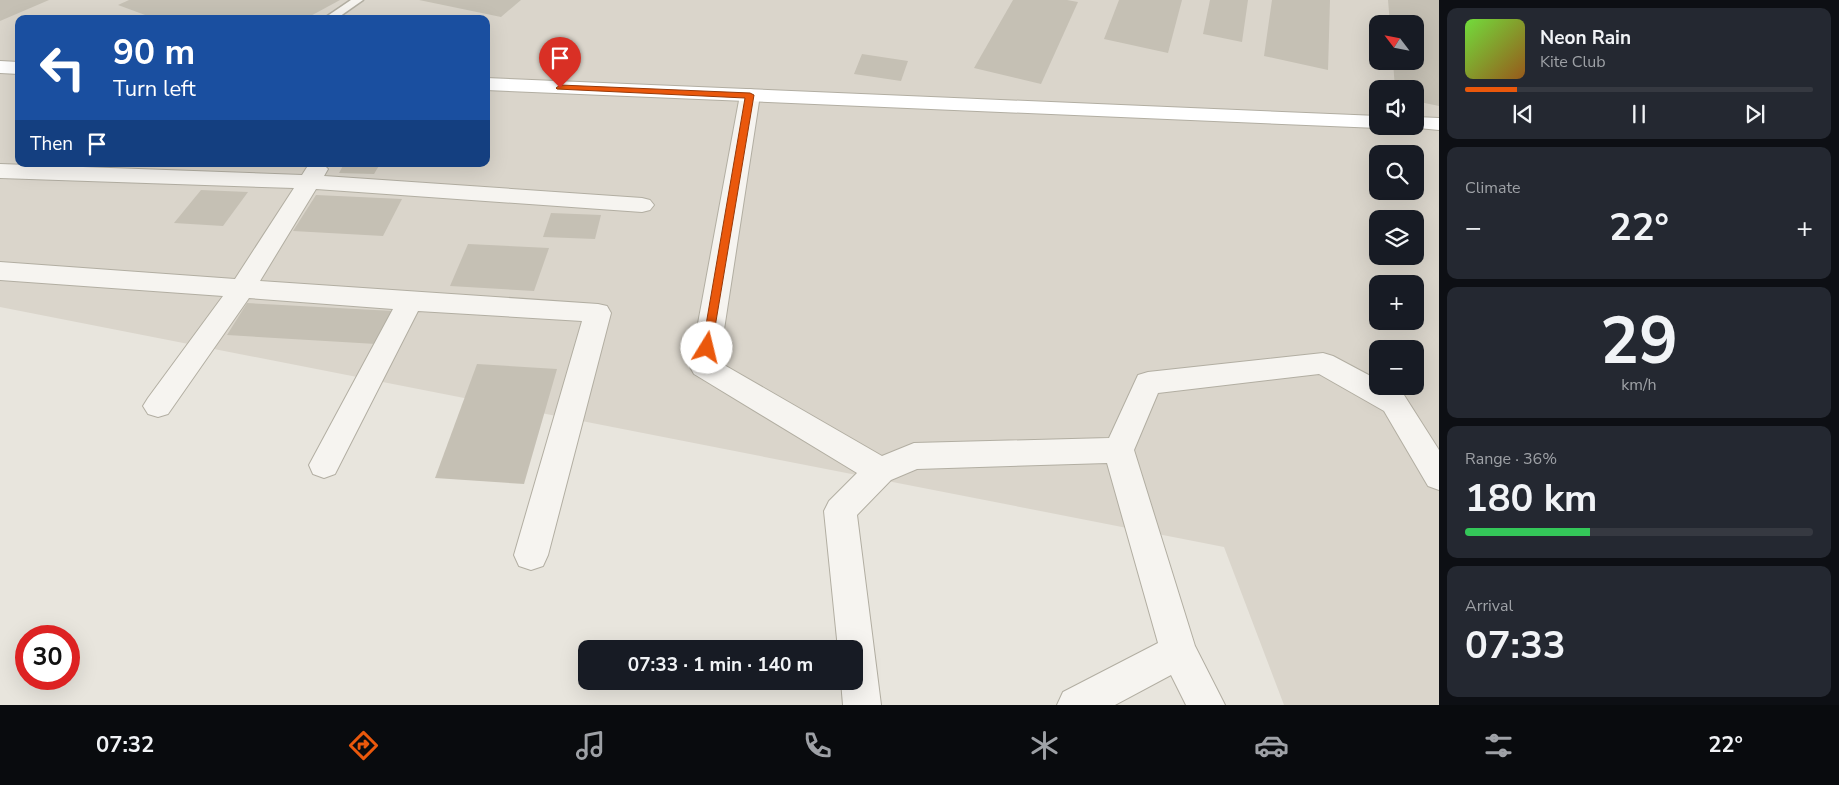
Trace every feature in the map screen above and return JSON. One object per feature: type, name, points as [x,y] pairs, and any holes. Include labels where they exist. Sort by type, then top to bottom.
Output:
[{"type":"main road","points":[[0,67],[15,68]]},
{"type":"main road","points":[[490,84],[1369,122]]},
{"type":"main road","points":[[1424,123],[1439,124]]},
{"type":"street","points":[[750,95],[704,367],[880,471]]},
{"type":"street","points":[[0,171],[315,173],[642,206]]},
{"type":"street","points":[[158,406],[243,288],[315,173]]},
{"type":"street","points":[[0,271],[598,313],[531,555]]},
{"type":"street","points":[[324,465],[410,301]]},
{"type":"street","points":[[1206,705],[1179,652],[1119,450],[1148,383],[1323,363],[1394,403],[1439,477]]},
{"type":"street","points":[[862,705],[840,510],[880,471],[914,456],[1119,450]]},
{"type":"street","points":[[1076,705],[1179,652]]},
{"type":"lane","points":[[334,15],[358,0]]},
{"type":"shaded area","points":[[0,0],[1439,0],[1439,705],[1284,705],[1224,547],[0,307]]},
{"type":"building","points":[[0,0],[49,0],[0,21]]},
{"type":"building","points":[[129,0],[340,0],[312,15],[145,15],[118,5]]},
{"type":"building","points":[[419,0],[521,0],[501,17]]},
{"type":"building","points":[[1013,0],[1067,0],[1078,2],[1041,84],[974,68]]},
{"type":"building","points":[[1119,0],[1182,0],[1168,53],[1104,39]]},
{"type":"building","points":[[1210,0],[1248,0],[1242,42],[1203,34]]},
{"type":"building","points":[[1272,0],[1330,0],[1328,70],[1264,56]]},
{"type":"building","points":[[1388,0],[1439,0],[1439,106],[1424,103],[1424,80],[1394,80],[1394,70],[1424,70],[1424,15],[1389,15]]},
{"type":"building","points":[[862,54],[908,61],[901,81],[854,74]]},
{"type":"building","points":[[342,167],[378,167],[374,174],[339,173]]},
{"type":"building","points":[[201,190],[248,192],[223,226],[174,223]]},
{"type":"building","points":[[316,195],[402,199],[383,236],[293,231]]},
{"type":"building","points":[[551,213],[601,215],[595,239],[543,237]]},
{"type":"building","points":[[468,244],[549,248],[534,291],[450,286]]},
{"type":"building","points":[[247,303],[393,311],[376,344],[227,335]]},
{"type":"building","points":[[477,364],[557,369],[524,484],[435,478]]},
{"type":"route","points":[[560,88],[750,95],[707,348]]}]
